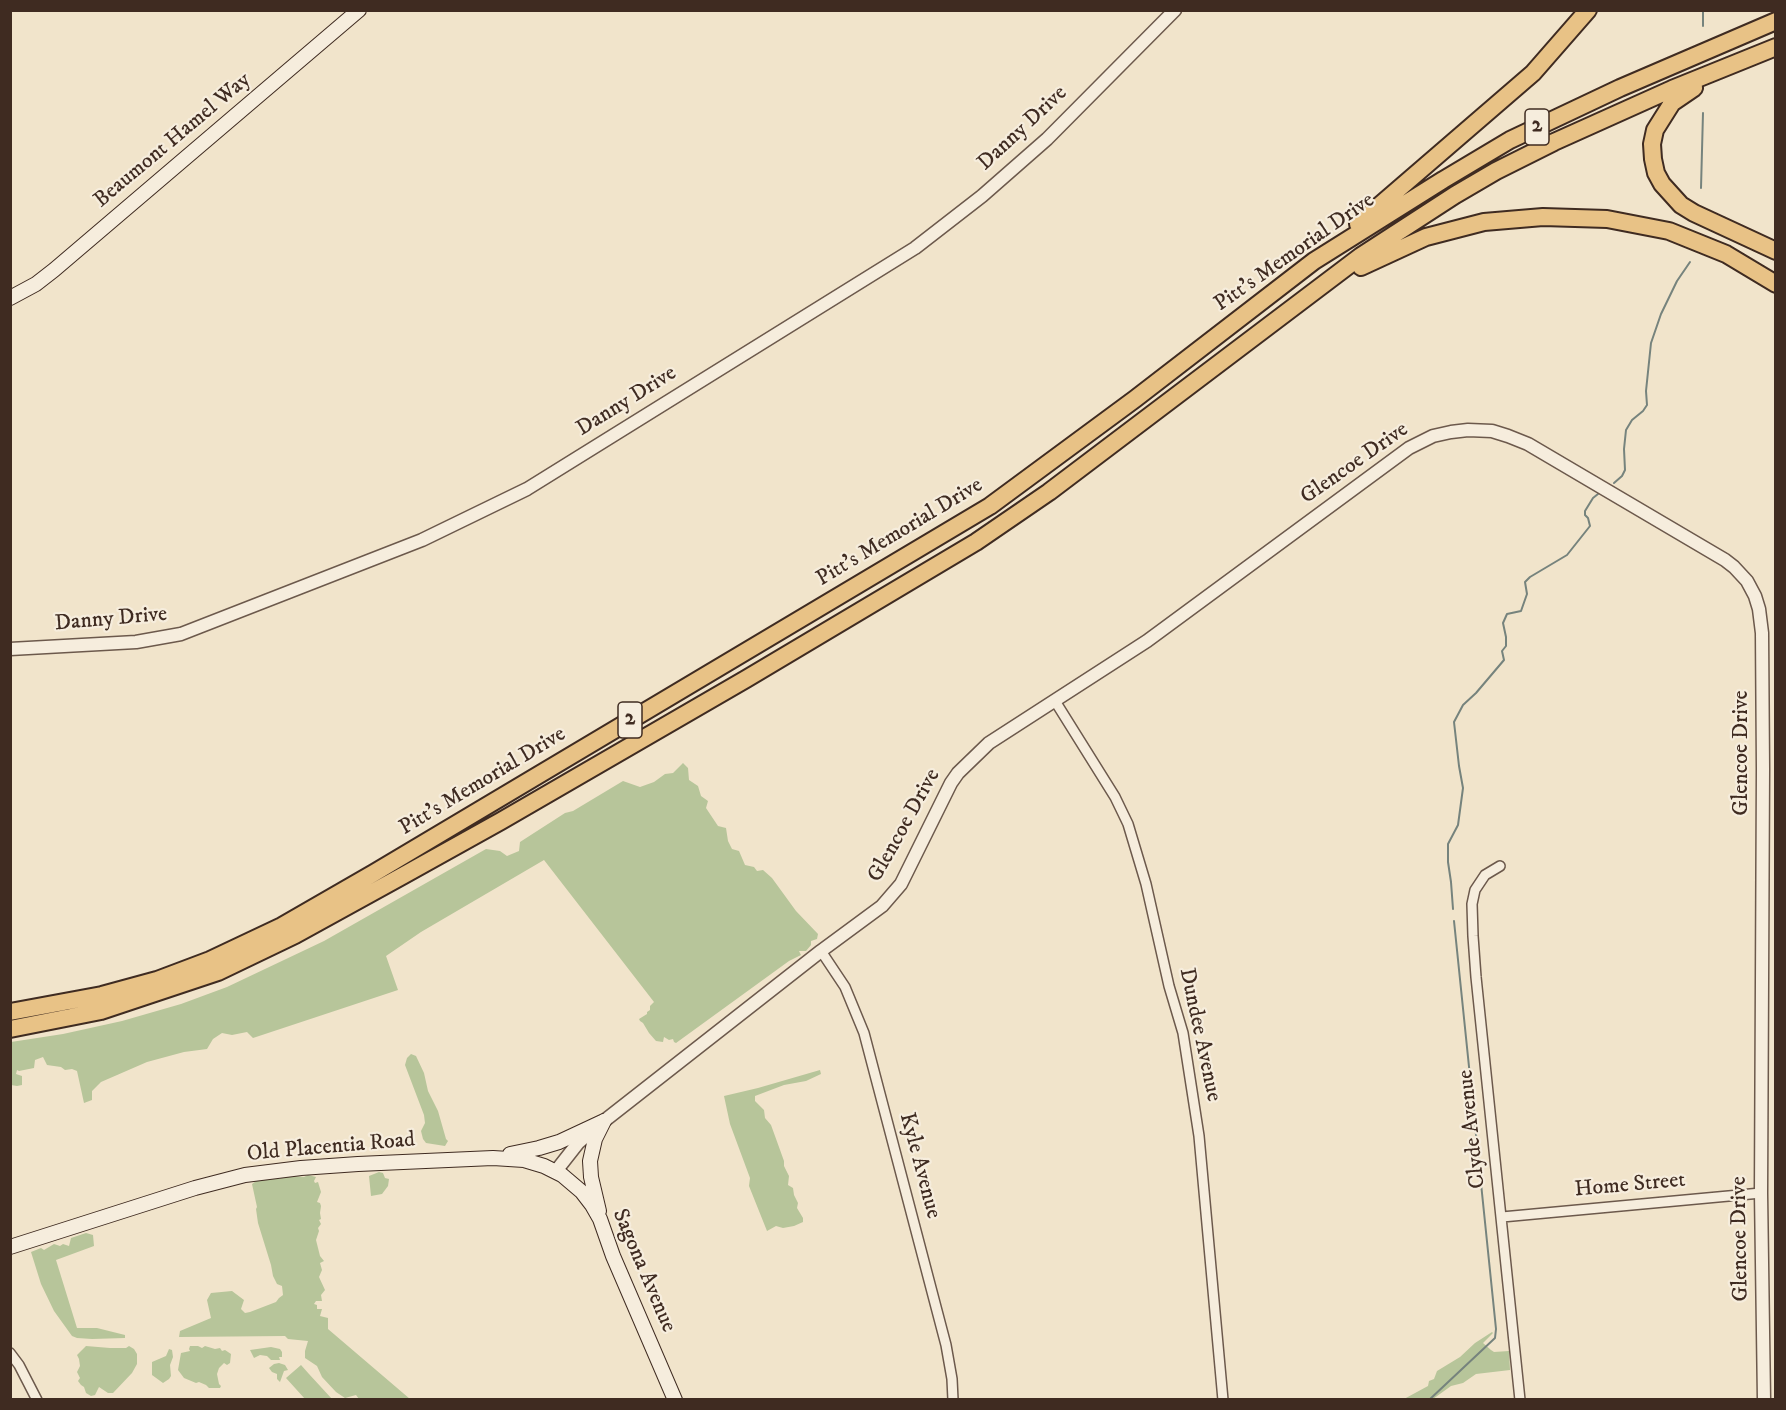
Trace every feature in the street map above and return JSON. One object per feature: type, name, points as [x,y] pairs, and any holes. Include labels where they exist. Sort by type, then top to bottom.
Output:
[{"type":"highway","points":[[1314,261],[1533,73],[1588,10]]},
{"type":"highway","name":"Pitt's Memorial Drive","points":[[10,1012],[102,995],[156,980],[210,960],[282,926],[990,506],[1136,399],[1314,261],[1443,180],[1510,140],[1620,87],[1776,21]]},
{"type":"highway","name":"Pitt's Memorial Drive","points":[[10,1029],[101,1011],[218,972],[295,935],[501,821],[843,623],[976,542],[1049,492],[1361,256],[1414,220],[1496,171],[1554,142],[1672,89],[1776,47]]},
{"type":"highway","points":[[1716,72],[1672,103],[1662,117],[1655,130],[1652,144],[1656,172],[1662,184],[1681,205],[1776,251]]},
{"type":"highway","points":[[1300,302],[1370,262],[1426,237],[1484,222],[1543,217],[1607,219],[1669,231],[1726,254],[1776,284]]},
{"type":"main road","name":"Beaumont Hamel Way","points":[[10,298],[36,284],[54,270],[359,10]]},
{"type":"main road","points":[[493,1158],[559,1142],[604,1121]]},
{"type":"main road","points":[[600,1219],[590,1161],[595,1138],[604,1121]]},
{"type":"main road","name":"Old Placentia Road","points":[[10,1247],[195,1188],[245,1175],[312,1167],[493,1158],[524,1160],[556,1171]]},
{"type":"main road","name":"Sagona Avenue","points":[[556,1171],[582,1192],[600,1219],[613,1256],[675,1400]]},
{"type":"street","name":"Danny Drive","points":[[10,649],[136,642],[181,634],[422,540],[527,489],[915,248],[982,196],[1047,139],[1175,10]]},
{"type":"street","name":"Glencoe Drive","points":[[556,1171],[578,1143],[604,1121],[821,951],[865,920],[893,895],[951,783],[958,773],[989,743],[1156,635],[1409,448],[1433,436],[1451,432],[1492,431],[1522,441],[1725,560],[1742,575],[1749,585],[1759,609],[1762,633],[1763,769],[1761,1193],[1764,1400]]},
{"type":"street","name":"Dundee Avenue","points":[[1055,701],[1115,797],[1128,824],[1146,884],[1169,986],[1183,1033],[1199,1136],[1223,1400]]},
{"type":"street","name":"Clyde Avenue","points":[[1500,866],[1485,875],[1478,884],[1473,895],[1472,909],[1476,977],[1520,1400]]},
{"type":"street","name":"Kyle Avenue","points":[[821,951],[845,987],[864,1033],[946,1345],[953,1400]]},
{"type":"street","name":"Home Street","points":[[1502,1217],[1761,1193]]},
{"type":"street","points":[[10,1353],[20,1365],[37,1400]]},
{"type":"green space","points":[[683,763],[688,768],[689,780],[698,786],[701,796],[708,801],[706,808],[718,826],[726,828],[732,849],[739,851],[745,865],[754,867],[757,871],[763,870],[772,878],[796,911],[818,934],[817,939],[811,941],[806,951],[799,951],[801,955],[789,961],[676,1043],[673,1039],[669,1040],[664,1037],[663,1042],[656,1041],[640,1021],[639,1019],[647,1014],[654,1002],[544,860],[421,932],[386,956],[398,990],[253,1038],[247,1032],[232,1035],[222,1033],[213,1039],[207,1049],[184,1052],[147,1062],[101,1082],[92,1091],[92,1100],[84,1103],[77,1071],[47,1065],[43,1057],[35,1060],[34,1068],[17,1070],[16,1074],[22,1076],[22,1085],[11,1085],[11,1042],[63,1034],[122,1021],[181,1004],[227,987],[324,941],[486,849],[500,851],[507,856],[519,851],[520,842],[565,813],[573,811],[623,781],[640,787],[654,782],[665,774],[673,773]]},
{"type":"green space","points":[[411,1054],[416,1056],[424,1073],[428,1091],[438,1111],[448,1141],[445,1146],[426,1143],[423,1139],[421,1131],[425,1123],[424,1115],[405,1065]]},
{"type":"green space","points":[[820,1070],[821,1074],[806,1081],[784,1085],[755,1096],[755,1101],[764,1110],[765,1118],[771,1125],[789,1176],[788,1185],[793,1188],[798,1203],[797,1208],[803,1218],[803,1222],[794,1226],[783,1228],[776,1226],[767,1231],[749,1186],[750,1178],[730,1124],[724,1096]]},
{"type":"green space","points":[[379,1172],[389,1179],[388,1186],[382,1194],[371,1196],[369,1176]]},
{"type":"green space","points":[[308,1175],[316,1177],[314,1181],[318,1182],[321,1192],[317,1202],[321,1206],[321,1219],[319,1220],[321,1224],[316,1240],[320,1256],[324,1261],[320,1263],[322,1270],[319,1277],[325,1290],[321,1295],[322,1301],[316,1301],[314,1304],[317,1305],[317,1309],[322,1309],[320,1316],[328,1318],[328,1329],[410,1399],[359,1399],[356,1395],[345,1398],[322,1377],[317,1366],[305,1358],[308,1341],[288,1339],[285,1336],[179,1337],[180,1331],[211,1318],[207,1300],[211,1293],[232,1291],[244,1300],[241,1309],[245,1313],[276,1302],[283,1295],[282,1286],[277,1284],[273,1276],[258,1223],[252,1184],[259,1179]]},
{"type":"green space","points":[[86,1233],[93,1235],[94,1246],[56,1260],[77,1328],[97,1328],[125,1335],[125,1338],[92,1339],[72,1336],[54,1311],[41,1284],[31,1252],[41,1248],[44,1250],[54,1244],[69,1246],[71,1238]]},
{"type":"green space","points":[[1492,1332],[1483,1343],[1494,1352],[1509,1351],[1510,1370],[1476,1374],[1463,1383],[1451,1386],[1433,1399],[1404,1399],[1428,1386],[1437,1371],[1460,1357]]},
{"type":"green space","points":[[86,1346],[126,1348],[129,1346],[137,1354],[137,1364],[132,1373],[113,1393],[108,1393],[99,1387],[95,1395],[91,1396],[86,1393],[78,1381],[80,1378],[77,1372],[80,1366],[77,1355]]},
{"type":"green space","points":[[190,1346],[220,1348],[231,1354],[230,1363],[227,1365],[224,1363],[217,1374],[220,1388],[209,1388],[199,1382],[184,1378],[178,1370],[181,1353],[190,1351]]},
{"type":"green space","points":[[271,1347],[280,1349],[282,1357],[279,1357],[280,1360],[271,1360],[267,1356],[260,1355],[254,1358],[250,1350]]},
{"type":"green space","points":[[169,1349],[172,1350],[173,1357],[170,1365],[171,1376],[163,1383],[152,1375],[152,1362],[166,1356]]},
{"type":"green space","points":[[279,1363],[285,1365],[288,1370],[284,1371],[280,1382],[277,1374],[269,1368]]},
{"type":"green space","points":[[301,1365],[332,1399],[305,1399],[286,1378]]},
{"type":"waterway","points":[[1703,10],[1703,26]]},
{"type":"waterway","points":[[1701,188],[1703,113]]},
{"type":"waterway","points":[[1614,483],[1625,470],[1626,430],[1632,420],[1647,405],[1646,391],[1651,343],[1661,314],[1677,281],[1690,262]]},
{"type":"waterway","points":[[1453,909],[1448,844],[1458,825],[1463,788],[1454,722],[1463,705],[1504,660],[1502,651],[1506,646],[1506,637],[1503,623],[1507,614],[1521,611],[1527,594],[1525,582],[1567,555],[1590,526],[1585,511],[1598,494]]},
{"type":"waterway","points":[[1429,1400],[1495,1338],[1496,1329],[1454,921]]}]
